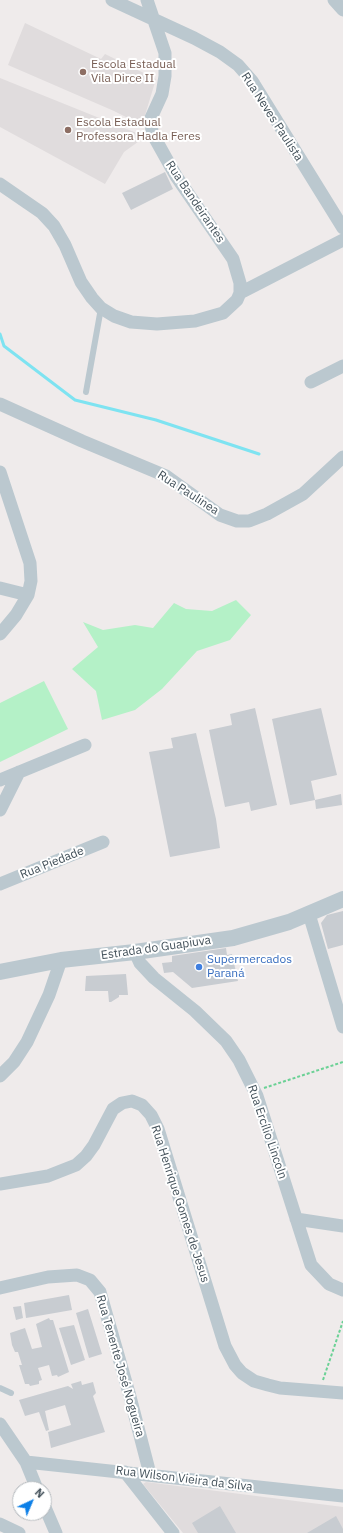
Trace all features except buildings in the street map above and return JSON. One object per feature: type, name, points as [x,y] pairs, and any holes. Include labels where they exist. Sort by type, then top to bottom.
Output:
[{"type":"street","name":"Rua Neves Paulista","points":[[112,0],[220,52],[238,65],[252,81],[343,228]]},
{"type":"street","name":"Rua Bandeirantes","points":[[147,0],[165,53],[165,76],[162,94],[152,118],[152,133],[176,176],[233,259],[240,283],[240,293]]},
{"type":"street","points":[[0,184],[42,213],[54,226],[65,245],[82,282],[92,298],[101,308],[131,322],[157,324],[195,321],[223,313],[237,300],[240,293],[343,240]]},
{"type":"street","points":[[311,382],[343,366]]},
{"type":"street","name":"Rua Paulinea","points":[[0,404],[166,476],[220,515],[237,522],[249,521],[267,514],[303,494],[343,457]]},
{"type":"street","points":[[0,472],[30,563],[31,581],[28,596],[16,615],[0,634]]},
{"type":"street","points":[[0,588],[28,596]]},
{"type":"street","points":[[0,780],[85,745]]},
{"type":"street","points":[[0,810],[19,772]]},
{"type":"street","name":"Rua Piedade","points":[[0,884],[103,842]]},
{"type":"street","name":"Estrada do Guapiuva","points":[[0,972],[61,960],[135,952],[233,938],[267,930],[343,899]]},
{"type":"street","points":[[309,914],[343,1027]]},
{"type":"street","name":"Rua Ercílio Lincoln","points":[[135,952],[140,963],[154,978],[226,1041],[239,1060],[255,1091],[311,1265],[329,1284],[343,1290]]},
{"type":"street","points":[[0,1076],[14,1062],[27,1042],[49,995],[61,960]]},
{"type":"street","name":"Rua Henrique Gomes de Jesus","points":[[0,1184],[48,1176],[76,1165],[86,1156],[94,1145],[113,1108],[122,1103],[132,1101],[142,1105],[151,1114],[158,1129],[185,1211],[225,1346],[236,1365],[242,1373],[254,1381],[268,1385],[280,1388],[343,1393]]},
{"type":"street","points":[[296,1219],[343,1226]]},
{"type":"street","name":"Rua Tenente José Nogueira","points":[[0,1288],[48,1278],[77,1275],[90,1280],[100,1292],[130,1393],[150,1474]]},
{"type":"street","points":[[0,1424],[26,1462],[34,1481]]},
{"type":"street","name":"Rua Wilson Vieira da Silva","points":[[26,1462],[150,1474],[343,1496]]},
{"type":"street","points":[[125,1472],[174,1533]]},
{"type":"street","points":[[51,1521],[56,1533]]},
{"type":"street","points":[[0,1524],[20,1533]]},
{"type":"lane","points":[[86,392],[101,308]]},
{"type":"lane","points":[[0,1388],[11,1393]]},
{"type":"path","points":[[255,1091],[343,1062]]},
{"type":"path","points":[[319,1391],[343,1321]]},
{"type":"shaded area","name":"Escola Estadual Vila Dirce II","points":[[25,23],[101,59],[105,54],[156,79],[142,125],[114,111],[8,65]]},
{"type":"shaded area","name":"Escola Estadual Professora Hadla Feres","points":[[0,78],[139,134],[142,139],[124,152],[105,184],[0,127]]},
{"type":"shaded area","points":[[146,1482],[343,1507],[343,1533],[183,1533],[143,1484]]},
{"type":"green space","points":[[236,600],[251,615],[230,640],[197,651],[162,689],[135,710],[102,720],[96,691],[72,669],[98,647],[83,622],[103,630],[135,625],[153,628],[174,603],[186,609],[212,611]]},
{"type":"green space","points":[[44,681],[68,729],[0,762],[0,703]]},
{"type":"waterway","points":[[0,334],[4,346],[75,400],[156,420],[259,454]]},
{"type":"place","name":"Escola Estadual Vila Dirce II","points":[[83,72]]},
{"type":"place","name":"Escola Estadual Professora Hadla Feres","points":[[68,130]]},
{"type":"place","name":"Supermercados Paraná","points":[[199,967]]}]
